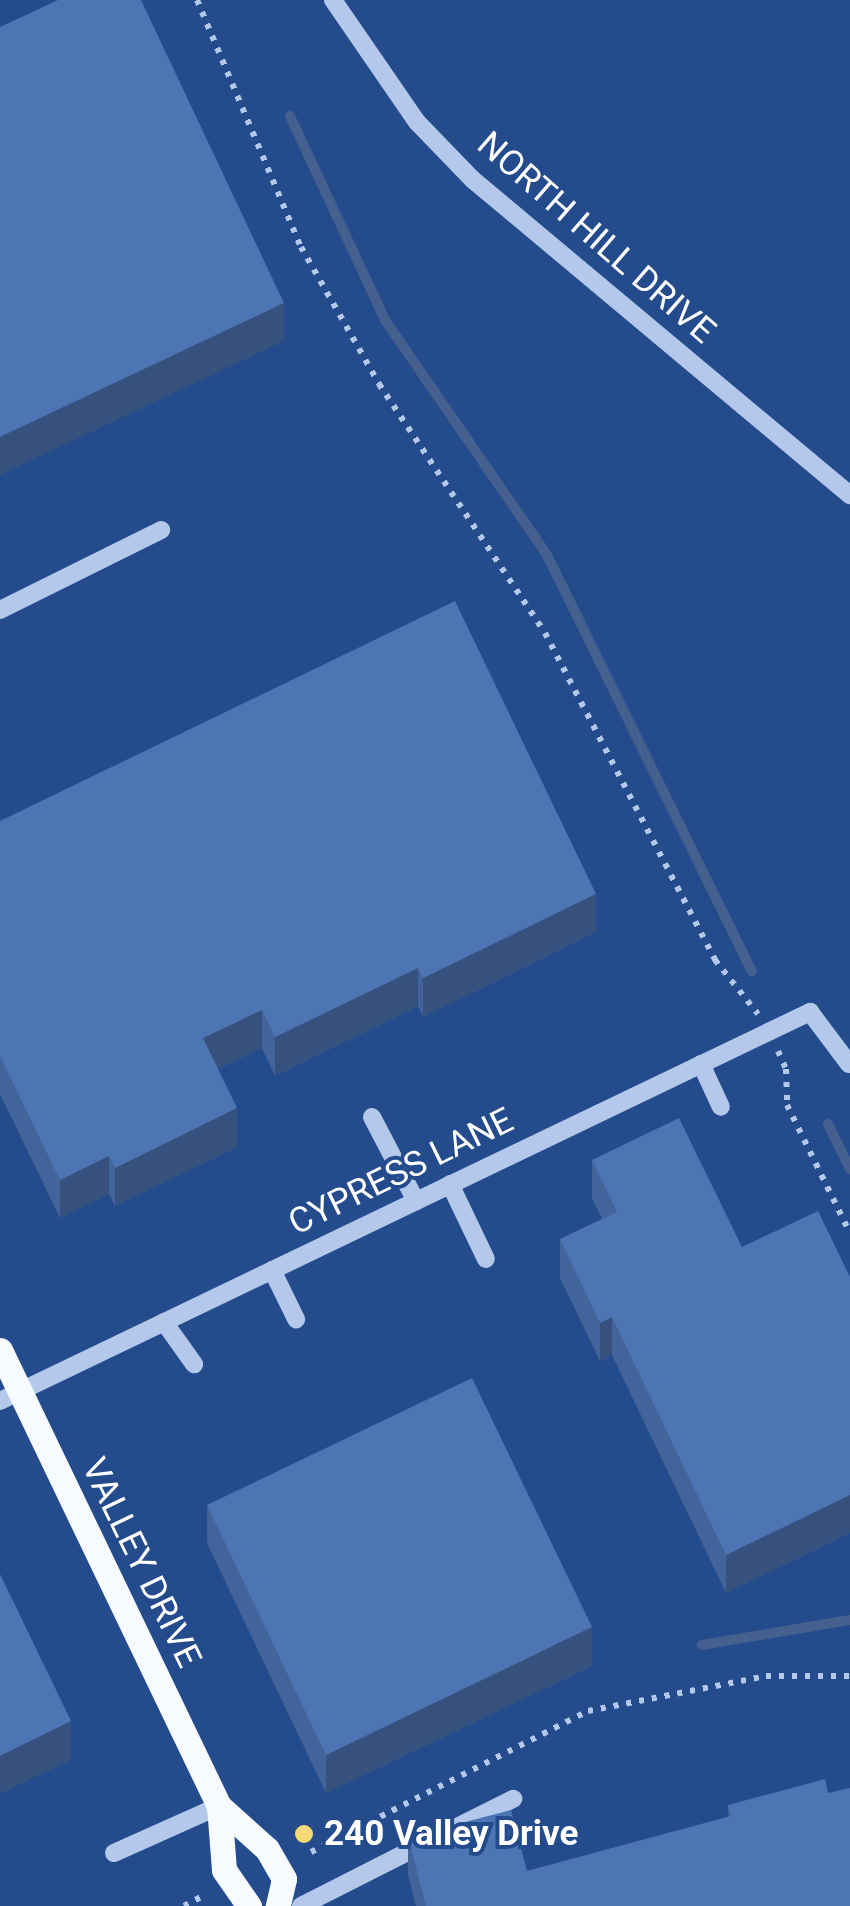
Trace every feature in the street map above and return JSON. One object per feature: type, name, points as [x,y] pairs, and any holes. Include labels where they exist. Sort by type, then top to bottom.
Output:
[{"type":"main road","name":"VALLEY DRIVE","points":[[0,1350],[10,1396],[219,1806],[267,1848],[284,1879],[278,1906]]},
{"type":"main road","name":"VALLEY DRIVE","points":[[219,1806],[224,1870],[249,1906]]},
{"type":"street","name":"NORTH HILL DRIVE","points":[[333,0],[417,122],[472,178],[850,495]]},
{"type":"street","points":[[0,610],[161,530]]},
{"type":"street","name":"CYPRESS LANE","points":[[10,1396],[810,1012],[848,1064]]},
{"type":"street","points":[[700,1064],[721,1106]]},
{"type":"street","points":[[372,1118],[416,1201]]},
{"type":"street","points":[[450,1184],[486,1259]]},
{"type":"street","points":[[272,1270],[296,1319]]},
{"type":"street","points":[[164,1322],[194,1364]]},
{"type":"street","points":[[301,1906],[513,1799]]},
{"type":"street","points":[[114,1853],[219,1806]]},
{"type":"path","points":[[196,0],[311,264],[378,384],[545,633],[714,960],[741,985],[768,1032],[786,1069],[787,1105],[850,1234]]},
{"type":"path","points":[[311,1852],[588,1711],[766,1676],[850,1676]]},
{"type":"path","points":[[184,1906],[209,1893]]},
{"type":"building","points":[[58,0],[141,0],[284,303],[0,437],[0,27]]},
{"type":"building","points":[[455,601],[596,894],[423,978],[418,968],[275,1037],[262,1010],[203,1038],[237,1108],[115,1168],[109,1156],[60,1180],[0,1056],[0,821]]},
{"type":"building","points":[[679,1118],[742,1247],[818,1211],[850,1277],[850,1495],[726,1555],[612,1317],[600,1323],[560,1239],[617,1212],[592,1160]]},
{"type":"building","points":[[472,1378],[592,1627],[326,1755],[207,1505]]},
{"type":"building","points":[[0,1574],[71,1721],[0,1756]]},
{"type":"building","points":[[825,1779],[828,1793],[850,1788],[850,1906],[426,1906],[408,1837],[511,1810],[527,1871],[731,1816],[728,1805]]},
{"type":"waterway","points":[[290,116],[385,320],[547,555],[752,971]]},
{"type":"waterway","points":[[828,1124],[850,1169]]},
{"type":"waterway","points":[[702,1645],[850,1620]]},
{"type":"place","name":"240 Valley Drive","points":[[304,1834]]}]
